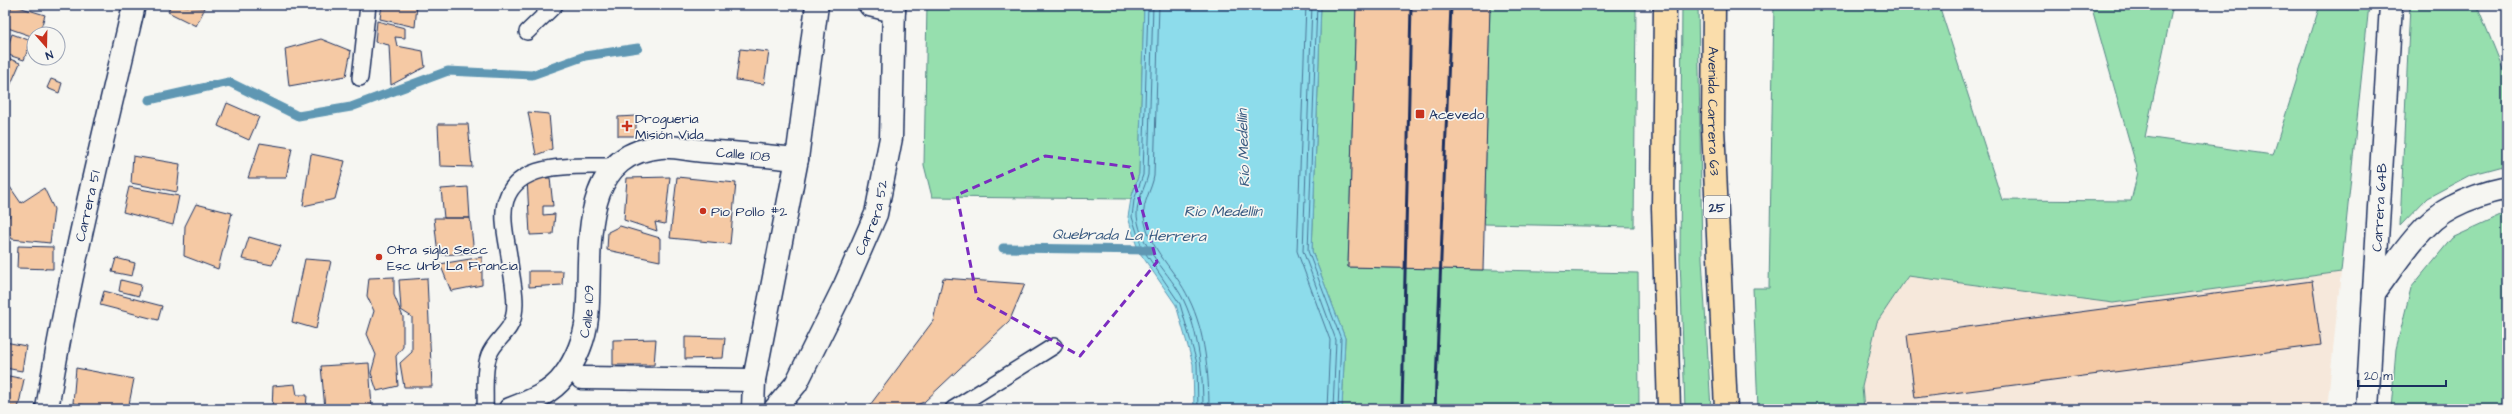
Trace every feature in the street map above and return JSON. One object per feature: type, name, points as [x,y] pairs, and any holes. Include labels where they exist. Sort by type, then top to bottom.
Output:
[{"type":"highway","points":[[1665,5],[1663,201],[1669,409]]},
{"type":"highway","name":"Avenida Carrera 63","points":[[1714,5],[1713,126],[1726,409]]},
{"type":"main road","name":"Carrera 51","points":[[47,409],[60,330],[71,289],[85,213],[134,5]]},
{"type":"main road","points":[[753,409],[754,380],[797,158],[817,5]]},
{"type":"main road","points":[[870,5],[894,8]]},
{"type":"main road","name":"Carrera 64B","points":[[2367,409],[2391,5]]},
{"type":"main road","name":"Carrera 52","points":[[775,409],[796,384],[845,285],[876,214],[890,138],[894,8]]},
{"type":"main road","name":"Calle 108","points":[[609,172],[637,153],[661,147],[797,158]]},
{"type":"main road","name":"Calle 109","points":[[510,409],[534,400],[563,378],[577,354],[587,320],[592,225],[596,196],[609,172]]},
{"type":"main road","points":[[2374,293],[2426,228],[2450,207],[2485,193],[2507,188]]},
{"type":"main road","points":[[582,378],[754,380]]},
{"type":"lane","points":[[360,78],[368,5]]},
{"type":"lane","points":[[527,32],[555,5]]},
{"type":"lane","points":[[485,409],[489,355],[496,343],[509,331],[514,315],[504,218],[505,200],[514,184],[526,175],[548,169],[609,172]]},
{"type":"lane","points":[[953,409],[1054,346]]},
{"type":"highlighted area","points":[[1045,156],[1130,167],[1157,262],[1080,356],[977,298],[957,195]]},
{"type":"shaded area","points":[[2341,272],[2327,409],[1864,409],[1862,387],[1877,322],[1908,276],[2113,303]]},
{"type":"green space","points":[[927,5],[1144,5],[1139,174],[1131,199],[932,197],[924,165]]},
{"type":"green space","points":[[1321,5],[1356,5],[1348,267],[1638,273],[1639,409],[1342,409],[1345,338],[1312,251]]},
{"type":"green space","points":[[1490,5],[1636,5],[1634,227],[1484,224]]},
{"type":"green space","points":[[1682,5],[1698,5],[1702,258],[1711,409],[1685,409],[1680,258]]},
{"type":"green space","points":[[1774,5],[1939,5],[2002,200],[2131,201],[2138,172],[2091,5],[2173,5],[2145,137],[2273,155],[2320,5],[2369,5],[2341,272],[2113,303],[1908,276],[1877,322],[1862,387],[1864,409],[1758,409],[1753,288],[1769,288]]},
{"type":"green space","points":[[2410,5],[2477,5],[2507,79],[2507,165],[2470,175],[2427,198],[2400,226]]},
{"type":"green space","points":[[2507,213],[2507,409],[2391,409],[2396,349],[2411,288],[2452,238]]},
{"type":"water","name":"Rio Medellin","points":[[1144,5],[1321,5],[1312,251],[1345,338],[1342,409],[1194,409],[1193,364],[1176,305],[1138,250],[1128,217],[1131,199],[1139,174]]},
{"type":"building","points":[[12,5],[45,15],[42,26],[26,26],[26,34],[5,27]]},
{"type":"building","points":[[171,5],[205,8],[196,26],[168,12]]},
{"type":"building","points":[[382,5],[417,5],[415,27],[380,19]]},
{"type":"building","name":"Acevedo","points":[[1356,5],[1490,5],[1483,270],[1348,267]]},
{"type":"building","points":[[377,21],[405,28],[405,38],[395,37],[397,46],[423,51],[425,67],[391,85],[389,45],[375,42]]},
{"type":"building","points":[[12,34],[26,39],[26,55],[24,60],[5,54]]},
{"type":"building","points":[[321,39],[351,51],[346,76],[289,86],[285,49]]},
{"type":"building","points":[[740,49],[769,52],[764,84],[736,80]]},
{"type":"building","points":[[5,57],[20,63],[10,86],[5,84]]},
{"type":"building","points":[[51,79],[62,83],[59,93],[47,88]]},
{"type":"building","points":[[227,103],[259,117],[249,140],[218,126]]},
{"type":"building","points":[[528,112],[549,114],[552,149],[536,155]]},
{"type":"building","name":"Drogueria Misión Vida","points":[[636,116],[636,136],[618,136],[618,117]]},
{"type":"building","points":[[438,124],[468,124],[472,167],[440,166]]},
{"type":"building","points":[[260,143],[292,148],[286,178],[248,178]]},
{"type":"building","points":[[311,154],[345,161],[335,199],[303,206]]},
{"type":"building","points":[[133,156],[180,164],[177,192],[131,183]]},
{"type":"building","points":[[670,177],[665,224],[655,222],[657,231],[624,220],[627,178]]},
{"type":"building","name":"Pio Pollo #2","points":[[677,177],[736,183],[730,244],[670,238]]},
{"type":"building","points":[[527,178],[550,178],[553,206],[543,206],[543,215],[555,214],[553,234],[530,235]]},
{"type":"building","points":[[10,187],[21,203],[44,188],[54,209],[50,243],[12,239],[5,225],[5,219],[10,216],[5,205],[5,190]]},
{"type":"building","points":[[129,187],[179,196],[173,225],[123,212]]},
{"type":"building","points":[[468,187],[470,218],[444,218],[441,189]]},
{"type":"building","points":[[196,204],[232,213],[218,269],[184,256],[185,226]]},
{"type":"building","points":[[434,218],[470,218],[474,253],[438,255]]},
{"type":"building","points":[[620,226],[660,238],[660,261],[607,250],[608,232]]},
{"type":"building","points":[[249,237],[281,246],[272,265],[242,259]]},
{"type":"building","points":[[18,246],[53,247],[53,269],[17,268]]},
{"type":"building","points":[[482,257],[482,285],[451,291],[440,264]]},
{"type":"building","points":[[116,258],[135,263],[132,276],[112,272]]},
{"type":"building","points":[[305,259],[331,261],[316,329],[292,322]]},
{"type":"building","points":[[529,271],[563,271],[562,285],[529,287]]},
{"type":"building","points":[[394,277],[394,295],[403,317],[403,347],[396,356],[398,386],[377,391],[371,373],[376,355],[367,334],[374,311],[367,296],[369,278]]},
{"type":"building","points":[[427,278],[432,387],[404,387],[400,363],[412,352],[412,317],[401,310],[399,280]]},
{"type":"building","points":[[943,278],[1025,284],[1009,322],[924,402],[906,409],[867,409],[933,321]]},
{"type":"building","points":[[121,280],[141,285],[139,296],[119,291]]},
{"type":"building","points":[[2312,281],[2321,345],[1915,398],[1907,335]]},
{"type":"building","points":[[104,291],[162,306],[158,320],[100,305]]},
{"type":"building","points":[[685,337],[725,338],[723,358],[685,359]]},
{"type":"building","points":[[656,339],[654,365],[613,365],[613,340]]},
{"type":"building","points":[[5,342],[26,346],[22,371],[5,368]]},
{"type":"building","points":[[369,363],[372,408],[325,409],[321,366]]},
{"type":"building","points":[[76,368],[134,379],[128,409],[101,409],[73,403]]},
{"type":"building","points":[[9,376],[24,379],[18,409],[5,409]]},
{"type":"building","points":[[295,384],[297,395],[307,395],[306,409],[272,409],[273,386]]},
{"type":"waterway","name":"Quebrada La Herrera","points":[[149,100],[229,82],[298,116],[351,107],[448,71],[532,75],[585,56],[638,48]]},
{"type":"waterway","name":"Quebrada La Herrera","points":[[1003,248],[1150,250]]},
{"type":"railway","points":[[1402,409],[1411,5]]},
{"type":"railway","points":[[1435,409],[1451,5]]},
{"type":"place","name":"Acevedo","points":[[1420,114]]},
{"type":"place","name":"Drogueria Misión Vida","points":[[627,126]]},
{"type":"place","name":"Pio Pollo #2","points":[[703,211]]},
{"type":"place","name":"Otra sigla Secc Esc Urb La Francia","points":[[379,257]]},
{"type":"water label","name":"Río Medellín","points":[[1243,148]]}]
